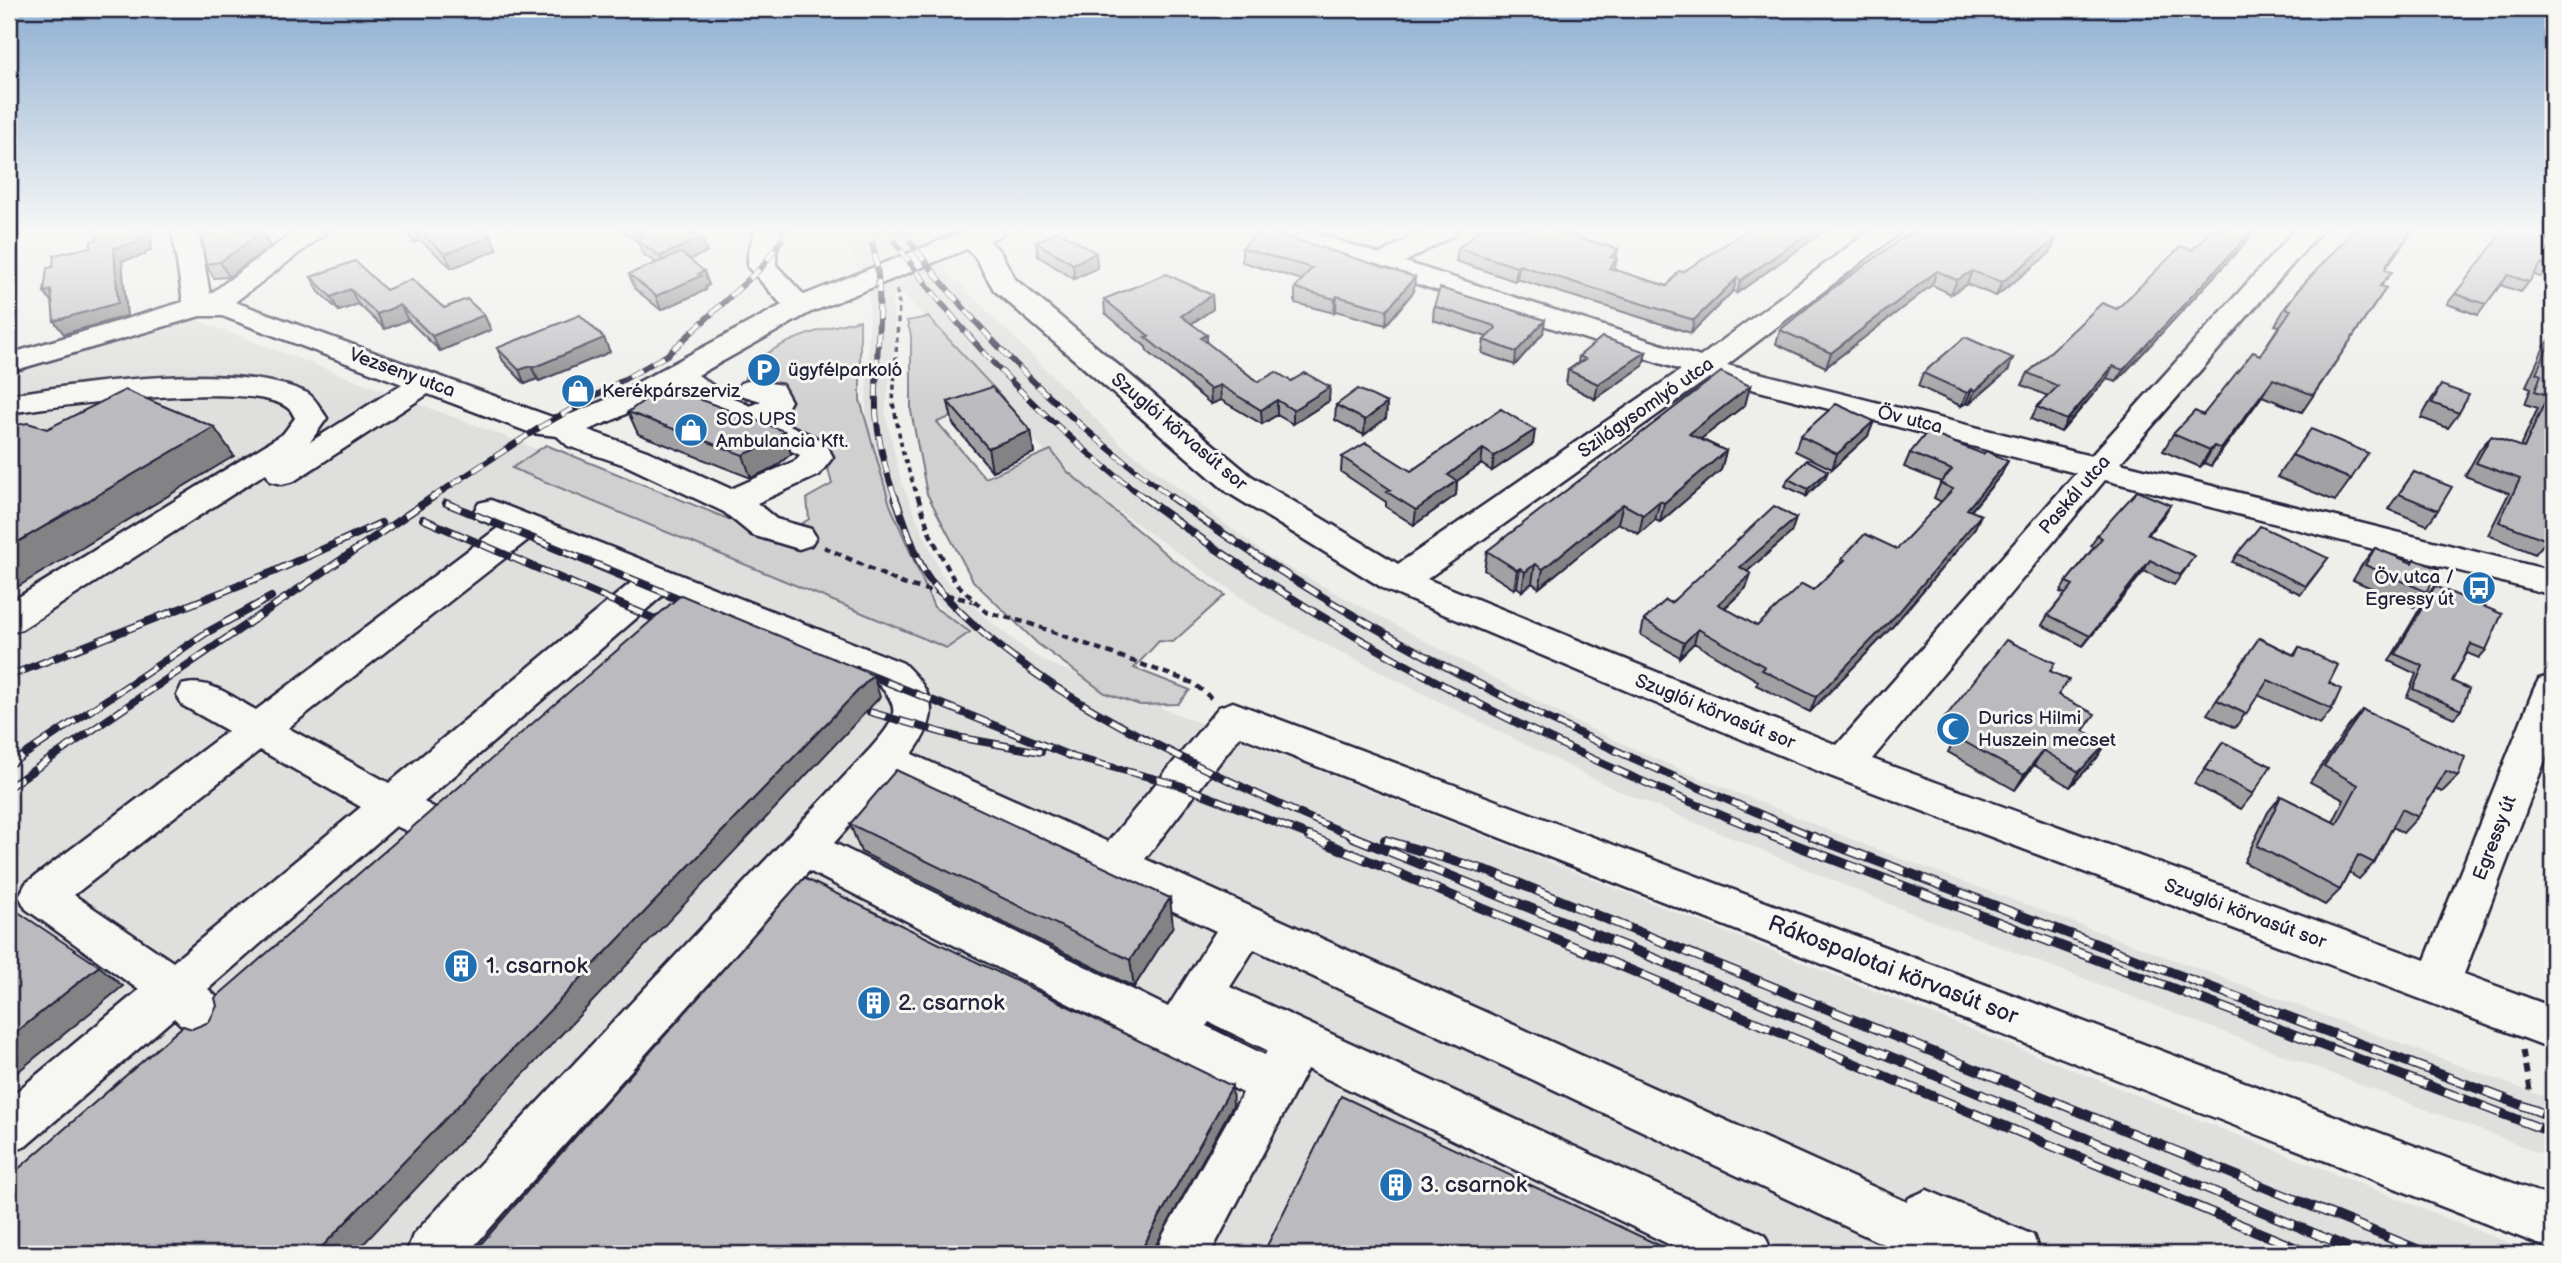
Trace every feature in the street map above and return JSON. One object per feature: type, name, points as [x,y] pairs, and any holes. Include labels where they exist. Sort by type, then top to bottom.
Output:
[{"type":"street","points":[[200,288],[205,306]]},
{"type":"street","points":[[9,363],[205,306],[231,288]]},
{"type":"street","points":[[781,288],[799,307]]},
{"type":"street","points":[[799,537],[764,527],[731,502],[636,458],[579,439],[579,422],[799,307],[847,288]]},
{"type":"street","name":"Szuglói körvasút sor","points":[[1008,288],[1239,484],[1399,581],[1844,765],[2553,1028]]},
{"type":"street","name":"Öv utca","points":[[1459,288],[1704,368],[2553,583]]},
{"type":"street","name":"Szilágysomlyó utca","points":[[1399,581],[1704,368],[1810,288]]},
{"type":"street","name":"Paskál utca","points":[[1844,765],[2098,468],[2258,288]]},
{"type":"street","name":"Vezseny utca","points":[[205,306],[226,308],[542,426],[579,422]]},
{"type":"street","points":[[673,374],[697,386],[712,400],[751,395],[814,449],[817,457],[807,468],[731,502]]},
{"type":"street","points":[[9,647],[426,382]]},
{"type":"street","points":[[9,404],[44,397],[124,389],[244,387],[277,392],[305,404],[311,410],[311,418],[294,441],[9,620]]},
{"type":"street","points":[[26,431],[44,397]]},
{"type":"street","points":[[214,1025],[175,989],[41,896],[259,729],[508,518]]},
{"type":"street","points":[[9,1129],[175,989],[407,812],[659,579]]},
{"type":"street","name":"Egressy út","points":[[2437,986],[2553,689]]},
{"type":"street","points":[[196,695],[407,812]]},
{"type":"street","points":[[1115,865],[1245,722]]},
{"type":"street","name":"Rákospalotai körvasút sor","points":[[1245,722],[2553,1224]]},
{"type":"street","points":[[432,1254],[885,759],[1245,925],[1920,1245],[1927,1216],[2014,1254]]},
{"type":"street","points":[[802,847],[1188,1015],[1298,1041],[1746,1254]]},
{"type":"street","points":[[1188,1015],[1245,925]]},
{"type":"street","points":[[1188,1015],[1274,1084]]},
{"type":"street","points":[[1182,1254],[1298,1041]]},
{"type":"lane","points":[[508,518],[890,673],[909,691],[915,714],[904,736],[885,759]]},
{"type":"path","points":[[897,288],[899,304],[893,403],[903,453],[930,534],[955,582],[986,612],[1027,623],[1193,683],[1245,722]]},
{"type":"path","points":[[799,537],[894,581],[944,592],[976,603]]},
{"type":"path","points":[[2527,1069],[2531,1096]]},
{"type":"shaded area","points":[[865,288],[964,288],[1122,445],[1269,557],[1574,721],[1683,771],[1873,848],[2553,1100],[2553,1158],[1899,908],[1610,787],[1265,614],[1063,472],[904,294],[892,297],[895,339],[885,412],[902,484],[942,576],[987,619],[1029,652],[1048,663],[2537,1254],[9,1254],[9,372],[191,318],[517,441],[950,619],[916,579],[877,486],[866,412],[870,302]]},
{"type":"shaded area","points":[[928,317],[1003,398],[937,422],[985,478],[1051,450],[1067,471],[1173,560],[1225,595],[1173,642],[1159,641],[1134,668],[1190,690],[1178,704],[1140,705],[1105,693],[1038,644],[973,581],[927,494],[911,411],[911,335],[907,321]]},
{"type":"shaded area","points":[[860,320],[860,400],[890,505],[934,607],[970,632],[947,648],[512,468],[546,445],[768,535],[781,537],[809,519],[807,498],[832,484],[823,449],[784,434],[764,422],[746,400],[744,382],[753,365],[770,352],[817,331]]},
{"type":"building","points":[[45,288],[117,288],[118,303],[54,321],[51,290],[44,292]]},
{"type":"building","points":[[322,288],[422,288],[444,308],[467,299],[484,315],[432,336],[400,305],[377,314],[350,289],[331,297]]},
{"type":"building","points":[[646,288],[674,288],[656,296]]},
{"type":"building","points":[[1131,288],[1197,288],[1212,295],[1181,316],[1207,335],[1201,338],[1258,382],[1276,372],[1291,381],[1305,373],[1330,387],[1293,410],[1277,400],[1261,410],[1220,385],[1210,389],[1145,337],[1149,336],[1104,299]]},
{"type":"building","points":[[1295,288],[1406,288],[1387,310]]},
{"type":"building","points":[[1440,288],[1545,320],[1516,352],[1484,340],[1495,326],[1434,306]]},
{"type":"building","points":[[1592,288],[1727,288],[1694,320]]},
{"type":"building","points":[[1833,288],[1915,288],[1831,353],[1780,330]]},
{"type":"building","points":[[2138,288],[2199,288],[2123,370],[2113,366],[2067,420],[2037,407],[2058,386],[2028,373],[2102,303],[2117,309]]},
{"type":"building","points":[[2386,288],[2313,395],[2273,379],[2221,449],[2214,446],[2210,450],[2173,434],[2195,411],[2203,415],[2253,352],[2260,355],[2291,310],[2285,308],[2298,290]]},
{"type":"building","points":[[2460,288],[2498,288],[2486,304],[2455,294]]},
{"type":"building","points":[[580,315],[604,338],[532,368],[531,366],[519,370],[497,348]]},
{"type":"building","points":[[2553,336],[2553,526],[2547,540],[2499,522],[2520,479],[2476,463],[2491,436],[2524,448],[2548,395],[2535,391],[2541,375],[2536,373]]},
{"type":"building","points":[[1602,337],[1646,352],[1598,384],[1568,370],[1585,359],[1579,356]]},
{"type":"building","points":[[1965,337],[2013,358],[1975,391],[1972,389],[1967,393],[1923,373]]},
{"type":"building","points":[[1721,372],[1750,386],[1689,434],[1726,451],[1664,503],[1660,501],[1643,515],[1623,504],[1543,569],[1535,564],[1525,572],[1520,568],[1517,570],[1487,551]]},
{"type":"building","points":[[2441,385],[2469,395],[2459,413],[2432,403]]},
{"type":"building","points":[[664,386],[784,431],[767,445],[743,455],[628,412]]},
{"type":"building","points":[[992,387],[1031,431],[988,448],[948,402]]},
{"type":"building","points":[[1358,389],[1387,403],[1365,420],[1336,405]]},
{"type":"building","points":[[125,390],[214,427],[9,547],[9,426],[28,423],[47,429]]},
{"type":"building","points":[[1836,404],[1874,421],[1837,454],[1800,436]]},
{"type":"building","points":[[1501,409],[1535,430],[1494,456],[1483,449],[1448,475],[1457,481],[1416,510],[1387,492],[1391,490],[1342,457],[1366,443],[1411,471]]},
{"type":"building","points":[[2311,429],[2368,453],[2351,479],[2292,455]]},
{"type":"building","points":[[1927,432],[2008,461],[1967,509],[1981,515],[1899,612],[1816,697],[1762,670],[1765,667],[1698,629],[1684,643],[1644,620],[1666,600],[1671,603],[1774,506],[1796,518],[1740,567],[1751,574],[1718,604],[1757,626],[1802,584],[1813,590],[1845,560],[1842,558],[1865,534],[1897,549],[1953,489],[1940,483],[1952,470],[1910,453]]},
{"type":"building","points":[[1807,460],[1828,471],[1808,489],[1788,479]]},
{"type":"building","points":[[2414,472],[2452,487],[2438,510],[2399,494]]},
{"type":"building","points":[[2137,491],[2170,505],[2147,534],[2195,556],[2180,575],[2150,560],[2090,636],[2048,615],[2073,585],[2066,582],[2102,538],[2097,535]]},
{"type":"building","points":[[2260,526],[2328,558],[2306,586],[2237,554]]},
{"type":"building","points":[[2375,548],[2412,563],[2414,559],[2439,569],[2427,592],[2365,565]]},
{"type":"building","points":[[2435,586],[2502,614],[2486,650],[2471,644],[2452,681],[2469,689],[2461,710],[2413,689],[2423,666],[2395,654]]},
{"type":"building","name":"1. csarnok","points":[[681,595],[873,675],[315,1254],[9,1254],[9,1177],[183,1026],[192,1029],[209,1022],[217,1006],[215,998]]},
{"type":"building","points":[[2259,638],[2295,656],[2299,647],[2338,665],[2329,683],[2341,689],[2332,709],[2268,680],[2246,714],[2217,700]]},
{"type":"building","points":[[2006,640],[2055,663],[2050,671],[2069,680],[2058,695],[2095,714],[2083,731],[2107,743],[2079,772],[2043,750],[2024,775],[1956,737],[1962,729],[1944,719]]},
{"type":"building","points":[[2363,710],[2465,757],[2458,776],[2446,771],[2418,817],[2402,809],[2374,863],[2358,855],[2340,890],[2257,846],[2281,796],[2337,824],[2358,785],[2324,766]]},
{"type":"building","points":[[2223,742],[2271,766],[2253,794],[2205,769]]},
{"type":"building","points":[[896,770],[1170,898],[1130,960],[850,824]]},
{"type":"building","name":"2. csarnok","points":[[804,878],[1232,1086],[1139,1254],[472,1254]]},
{"type":"building","points":[[9,906],[99,966],[9,1038]]},
{"type":"building","name":"3. csarnok","points":[[1341,1096],[1678,1254],[1263,1254]]},
{"type":"railway","points":[[432,498],[542,426],[667,355],[739,288]]},
{"type":"railway","points":[[879,288],[877,420],[880,443],[896,499]]},
{"type":"railway","points":[[930,288],[973,341],[1038,408],[1072,440],[1146,499]]},
{"type":"railway","points":[[947,288],[993,341],[1061,408],[1174,499]]},
{"type":"railway","points":[[895,497],[915,552],[930,580],[959,611],[1023,664],[1094,711],[1168,751],[1356,837]]},
{"type":"railway","points":[[1143,497],[1292,598],[1449,688],[1610,767],[1776,837]]},
{"type":"railway","points":[[1171,497],[1324,598],[1483,686],[1647,765],[1815,837]]},
{"type":"railway","points":[[9,787],[432,498]]},
{"type":"railway","points":[[446,503],[695,605]]},
{"type":"railway","points":[[423,519],[671,626]]},
{"type":"railway","points":[[9,676],[273,572],[381,523]]},
{"type":"railway","points":[[9,765],[206,633],[271,597]]},
{"type":"railway","points":[[857,670],[1073,757],[1179,785],[1313,837]]},
{"type":"railway","points":[[870,712],[957,737],[1041,752]]},
{"type":"railway","points":[[1309,836],[2311,1254]]},
{"type":"railway","points":[[1351,836],[1644,954],[2364,1254]]},
{"type":"railway","points":[[1772,836],[2553,1133]]},
{"type":"railway","points":[[1811,836],[2553,1117]]},
{"type":"railway","points":[[1385,840],[1491,872],[2429,1254]]},
{"type":"place","name":"ügyfélparkoló","points":[[764,370]]},
{"type":"place","name":"Kerékpárszerviz","points":[[578,391]]},
{"type":"place","name":"SOS UPS Ambulancia Kft.","points":[[691,430]]},
{"type":"place","name":"Öv utca / Egressy út","points":[[2479,588]]},
{"type":"place","name":"Durics Hilmi Huszein mecset","points":[[1953,729]]},
{"type":"place","name":"1. csarnok","points":[[461,966]]},
{"type":"place","name":"2. csarnok","points":[[874,1003]]},
{"type":"place","name":"3. csarnok","points":[[1396,1185]]}]
